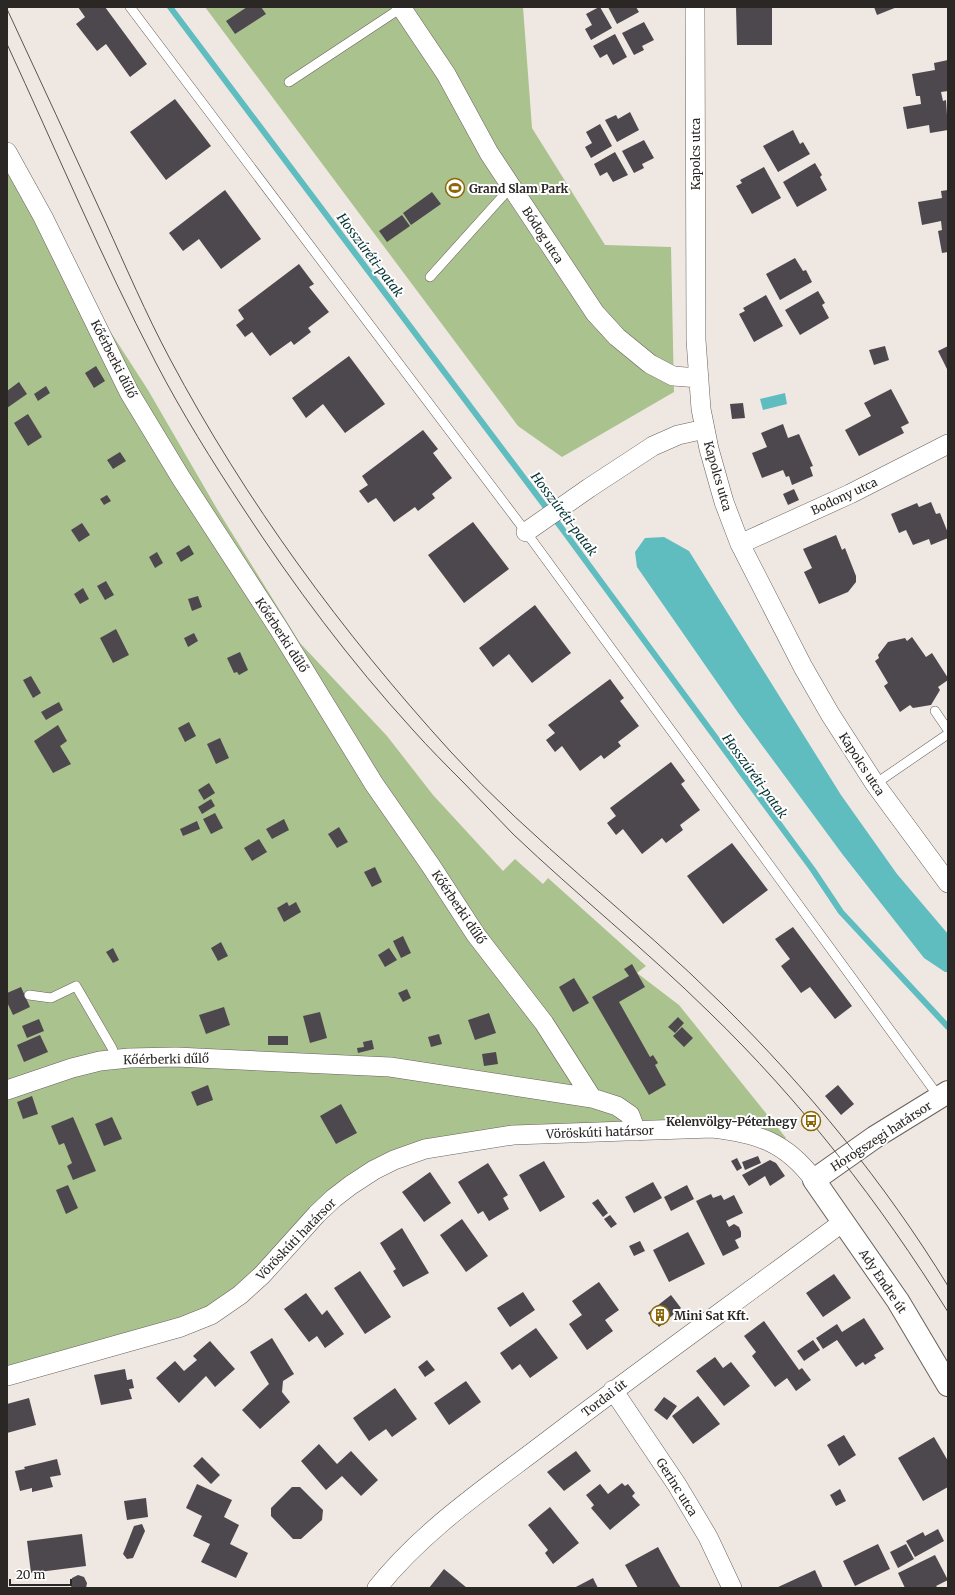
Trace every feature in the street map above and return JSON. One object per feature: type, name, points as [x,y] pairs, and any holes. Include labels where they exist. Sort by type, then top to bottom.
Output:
[{"type":"street","name":"Bódog utca","points":[[401,7],[446,74],[489,153],[595,313],[617,337],[650,364],[673,376],[699,378]]},
{"type":"street","name":"Kapolcs utca","points":[[695,7],[696,332],[701,409],[709,449],[724,502],[740,544],[822,700],[875,784],[948,883]]},
{"type":"street","name":"Kőérberki dűlő","points":[[7,152],[46,224],[129,392],[181,478],[279,629],[374,784],[431,866],[476,935],[544,1023],[592,1098]]},
{"type":"street","points":[[532,528],[658,443],[678,435],[705,429]]},
{"type":"street","name":"Bodony utca","points":[[740,544],[850,494],[948,444]]},
{"type":"street","name":"Kőérberki dűlő","points":[[7,1090],[72,1068],[100,1061],[116,1059],[176,1056],[390,1067],[592,1098],[617,1106],[630,1115],[636,1131]]},
{"type":"street","name":"Horogszegi határsor","points":[[814,1180],[875,1137],[944,1095]]},
{"type":"street","name":"Vöröskúti határsor","points":[[7,1376],[181,1327],[211,1314],[240,1296],[262,1275],[317,1214],[334,1198],[362,1177],[394,1160],[425,1149],[513,1134],[712,1128],[737,1130],[778,1145],[802,1164],[814,1180]]},
{"type":"street","name":"Ady Endre út","points":[[814,1180],[898,1301],[948,1385]]},
{"type":"street","name":"Tordai út","points":[[377,1588],[388,1574],[415,1546],[461,1506],[614,1390],[842,1222]]},
{"type":"street","name":"Gerinc utca","points":[[614,1390],[677,1485],[708,1537],[732,1588]]},
{"type":"lane","points":[[130,7],[532,528],[944,1095]]},
{"type":"lane","points":[[289,82],[401,7]]},
{"type":"lane","points":[[430,277],[511,187]]},
{"type":"lane","points":[[935,711],[948,730]]},
{"type":"lane","points":[[875,784],[948,734]]},
{"type":"lane","points":[[29,995],[51,998],[76,986],[112,1048],[116,1059]]},
{"type":"green space","name":"Grand Slam Park","points":[[205,7],[523,7],[532,128],[605,245],[671,247],[674,392],[562,457],[518,426]]},
{"type":"green space","points":[[7,152],[66,263],[148,390],[217,509],[300,643],[387,736],[433,795],[503,871],[515,859],[543,884],[548,878],[646,966],[637,973],[679,1005],[786,1138],[778,1145],[737,1130],[513,1135],[374,1170],[211,1315],[7,1373]]},
{"type":"water","points":[[785,393],[787,404],[763,410],[760,399]]},
{"type":"water","points":[[664,537],[689,551],[841,795],[897,874],[948,934],[948,972],[945,972],[924,958],[843,855],[739,714],[637,567],[635,552],[645,538]]},
{"type":"building","points":[[78,7],[105,7],[147,64],[130,77],[106,44],[97,51],[76,24],[85,17]]},
{"type":"building","points":[[247,7],[261,7],[266,14],[235,34],[226,21]]},
{"type":"building","points":[[599,7],[612,28],[591,40],[585,29],[592,25],[586,14]]},
{"type":"building","points":[[608,7],[636,7],[639,12],[617,24]]},
{"type":"building","points":[[736,7],[772,7],[772,45],[737,45]]},
{"type":"building","points":[[874,7],[897,7],[877,15]]},
{"type":"building","points":[[644,22],[654,40],[642,46],[644,50],[634,55],[622,33]]},
{"type":"building","points":[[615,34],[627,57],[613,65],[607,54],[600,58],[593,46]]},
{"type":"building","points":[[948,60],[948,91],[941,92],[943,101],[946,100],[948,130],[930,133],[929,125],[907,129],[903,107],[921,104],[920,96],[916,96],[912,74],[935,70],[934,63]]},
{"type":"building","points":[[175,99],[211,146],[166,180],[130,132]]},
{"type":"building","points":[[630,112],[639,130],[617,142],[605,120],[616,115],[618,119]]},
{"type":"building","points":[[600,124],[612,146],[591,158],[585,147],[592,143],[586,132]]},
{"type":"building","points":[[793,130],[800,144],[803,142],[810,154],[778,172],[763,146]]},
{"type":"building","points":[[644,140],[654,158],[642,164],[644,168],[634,173],[622,151]]},
{"type":"building","points":[[615,152],[628,175],[613,182],[607,172],[600,176],[594,164]]},
{"type":"building","points":[[815,163],[822,175],[820,177],[827,190],[797,207],[783,182]]},
{"type":"building","points":[[764,167],[781,198],[752,214],[736,186],[742,183],[740,180]]},
{"type":"building","points":[[225,190],[261,239],[221,269],[199,239],[183,251],[169,233]]},
{"type":"building","points":[[948,190],[948,252],[942,253],[938,231],[942,230],[941,221],[922,225],[918,202],[942,198],[941,191]]},
{"type":"building","points":[[432,192],[441,204],[411,225],[403,213]]},
{"type":"building","points":[[402,215],[410,226],[387,242],[379,231]]},
{"type":"building","points":[[795,258],[803,271],[806,270],[812,282],[780,300],[766,274]]},
{"type":"building","points":[[299,264],[314,284],[309,287],[329,312],[308,328],[311,332],[294,345],[291,341],[270,356],[252,332],[245,337],[236,325],[244,319],[238,310]]},
{"type":"building","points":[[818,291],[825,303],[822,305],[829,318],[800,335],[785,310]]},
{"type":"building","points":[[766,295],[783,326],[754,342],[739,314],[745,311],[743,308]]},
{"type":"building","points":[[885,346],[889,360],[874,365],[869,350]]},
{"type":"building","points":[[948,346],[948,371],[938,351]]},
{"type":"building","points":[[349,356],[385,404],[345,433],[323,404],[306,418],[292,398]]},
{"type":"building","points":[[96,366],[105,381],[94,388],[85,373]]},
{"type":"building","points":[[19,382],[27,394],[7,408],[7,391]]},
{"type":"building","points":[[46,386],[50,393],[38,401],[34,394]]},
{"type":"building","points":[[891,389],[909,423],[901,427],[904,433],[859,456],[845,430],[871,416],[864,403]]},
{"type":"building","points":[[743,403],[745,418],[732,419],[730,404]]},
{"type":"building","points":[[28,414],[42,437],[28,446],[14,423]]},
{"type":"building","points":[[783,424],[788,438],[799,434],[813,466],[810,467],[813,476],[792,485],[789,476],[786,477],[783,470],[762,478],[752,453],[767,447],[761,433]]},
{"type":"building","points":[[423,430],[438,449],[433,453],[452,478],[432,494],[435,498],[418,511],[415,507],[394,522],[376,498],[368,503],[359,491],[368,485],[362,476]]},
{"type":"building","points":[[120,452],[126,461],[113,469],[107,460]]},
{"type":"building","points":[[794,489],[799,500],[788,505],[783,494]]},
{"type":"building","points":[[107,495],[111,501],[104,505],[100,499]]},
{"type":"building","points":[[931,502],[936,514],[940,513],[948,533],[948,538],[931,545],[929,539],[913,545],[906,530],[899,533],[891,514],[917,503],[919,507]]},
{"type":"building","points":[[473,522],[509,569],[464,603],[428,555]]},
{"type":"building","points":[[82,523],[90,535],[79,542],[71,530]]},
{"type":"building","points":[[836,535],[842,550],[845,548],[856,576],[856,582],[848,592],[819,604],[804,572],[812,568],[803,549]]},
{"type":"building","points":[[189,545],[194,554],[181,562],[176,553]]},
{"type":"building","points":[[157,552],[163,563],[155,568],[149,557]]},
{"type":"building","points":[[106,581],[114,595],[105,600],[97,586]]},
{"type":"building","points":[[83,588],[89,599],[80,604],[74,594]]},
{"type":"building","points":[[198,596],[202,607],[192,611],[188,599]]},
{"type":"building","points":[[535,605],[571,653],[532,683],[509,654],[493,667],[479,648]]},
{"type":"building","points":[[116,629],[129,655],[113,663],[100,638]]},
{"type":"building","points":[[194,633],[198,641],[188,647],[184,638]]},
{"type":"building","points":[[912,637],[926,657],[932,653],[948,680],[938,687],[940,690],[931,705],[913,708],[910,705],[900,712],[884,686],[888,683],[875,661],[879,658],[878,655],[888,642],[905,638],[907,641]]},
{"type":"building","points":[[240,652],[248,670],[239,675],[237,672],[234,673],[227,658]]},
{"type":"building","points":[[31,676],[41,693],[33,698],[23,680]]},
{"type":"building","points":[[610,679],[624,698],[620,701],[639,726],[618,742],[621,746],[604,759],[601,755],[580,771],[562,746],[555,752],[546,740],[555,733],[548,725]]},
{"type":"building","points":[[59,702],[63,710],[46,720],[41,712]]},
{"type":"building","points":[[189,722],[196,736],[185,742],[178,728]]},
{"type":"building","points":[[58,725],[67,741],[60,746],[71,764],[53,773],[34,741]]},
{"type":"building","points":[[220,738],[229,758],[216,764],[207,744]]},
{"type":"building","points":[[671,762],[685,781],[681,784],[700,810],[680,825],[683,830],[666,843],[662,838],[642,854],[623,829],[616,835],[607,823],[616,816],[610,808]]},
{"type":"building","points":[[209,783],[215,793],[204,800],[198,790]]},
{"type":"building","points":[[211,799],[215,806],[202,814],[198,807]]},
{"type":"building","points":[[215,813],[223,828],[211,834],[203,819]]},
{"type":"building","points":[[284,819],[289,830],[272,839],[266,829]]},
{"type":"building","points":[[197,821],[200,829],[183,836],[180,829]]},
{"type":"building","points":[[339,827],[348,842],[337,848],[328,834]]},
{"type":"building","points":[[259,839],[267,852],[252,861],[244,848]]},
{"type":"building","points":[[732,843],[768,890],[723,924],[687,876]]},
{"type":"building","points":[[375,867],[382,882],[372,887],[364,872]]},
{"type":"building","points":[[287,902],[289,906],[296,902],[301,912],[284,922],[277,908]]},
{"type":"building","points":[[793,927],[852,1006],[835,1019],[810,987],[801,993],[781,966],[790,959],[775,939]]},
{"type":"building","points":[[403,936],[411,953],[401,958],[393,941]]},
{"type":"building","points":[[221,942],[228,956],[218,961],[211,948]]},
{"type":"building","points":[[113,948],[119,960],[113,963],[106,952]]},
{"type":"building","points":[[389,948],[397,960],[385,967],[378,955]]},
{"type":"building","points":[[632,964],[645,987],[619,1002],[650,1057],[653,1055],[658,1063],[655,1065],[666,1085],[649,1095],[592,997],[629,976],[624,969]]},
{"type":"building","points":[[574,978],[589,1003],[573,1012],[559,987]]},
{"type":"building","points":[[21,987],[30,1007],[13,1015],[7,1002],[7,993]]},
{"type":"building","points":[[407,989],[411,998],[403,1002],[398,993]]},
{"type":"building","points":[[224,1007],[230,1025],[206,1034],[199,1015]]},
{"type":"building","points":[[320,1012],[327,1038],[310,1043],[303,1016]]},
{"type":"building","points":[[489,1013],[496,1033],[475,1040],[468,1020]]},
{"type":"building","points":[[678,1017],[684,1023],[675,1033],[668,1027]]},
{"type":"building","points":[[39,1019],[44,1031],[27,1038],[22,1026]]},
{"type":"building","points":[[682,1027],[693,1038],[684,1047],[673,1036]]},
{"type":"building","points":[[439,1034],[442,1044],[431,1047],[428,1037]]},
{"type":"building","points":[[40,1035],[48,1052],[24,1062],[17,1045]]},
{"type":"building","points":[[268,1036],[288,1036],[288,1045],[268,1045]]},
{"type":"building","points":[[372,1040],[374,1049],[358,1053],[357,1048],[364,1047],[363,1042]]},
{"type":"building","points":[[496,1052],[498,1064],[484,1066],[482,1054]]},
{"type":"building","points":[[208,1085],[213,1100],[197,1106],[191,1092]]},
{"type":"building","points":[[838,1085],[854,1104],[841,1115],[825,1096]]},
{"type":"building","points":[[32,1096],[38,1114],[23,1119],[17,1102]]},
{"type":"building","points":[[341,1104],[357,1133],[336,1144],[320,1116]]},
{"type":"building","points":[[73,1117],[96,1171],[73,1180],[67,1166],[72,1163],[64,1143],[59,1145],[51,1126]]},
{"type":"building","points":[[112,1117],[122,1139],[104,1146],[95,1124]]},
{"type":"building","points":[[758,1156],[761,1163],[745,1170],[742,1162]]},
{"type":"building","points":[[737,1158],[742,1168],[737,1171],[731,1161]]},
{"type":"building","points":[[770,1160],[776,1163],[785,1176],[770,1186],[765,1176],[749,1186],[742,1175]]},
{"type":"building","points":[[544,1161],[565,1197],[540,1212],[519,1175]]},
{"type":"building","points":[[488,1163],[508,1195],[503,1198],[509,1209],[489,1221],[483,1211],[478,1214],[458,1182]]},
{"type":"building","points":[[430,1172],[451,1203],[424,1222],[402,1192]]},
{"type":"building","points":[[653,1182],[662,1198],[634,1213],[625,1197]]},
{"type":"building","points":[[68,1185],[78,1208],[66,1214],[56,1190]]},
{"type":"building","points":[[687,1185],[694,1199],[671,1211],[664,1197]]},
{"type":"building","points":[[711,1194],[713,1198],[721,1195],[724,1200],[734,1195],[743,1213],[726,1221],[729,1227],[734,1224],[739,1227],[741,1237],[735,1240],[739,1248],[723,1256],[696,1201]]},
{"type":"building","points":[[598,1199],[608,1213],[603,1217],[592,1203]]},
{"type":"building","points":[[610,1215],[617,1224],[611,1228],[604,1219]]},
{"type":"building","points":[[462,1219],[488,1256],[466,1272],[440,1235]]},
{"type":"building","points":[[402,1228],[429,1273],[403,1287],[393,1271],[396,1269],[380,1243]]},
{"type":"building","points":[[688,1232],[705,1264],[669,1282],[653,1250]]},
{"type":"building","points":[[640,1241],[645,1251],[634,1256],[629,1246]]},
{"type":"building","points":[[360,1271],[391,1317],[365,1334],[334,1288]]},
{"type":"building","points":[[834,1274],[851,1298],[823,1317],[806,1293]]},
{"type":"building","points":[[599,1282],[619,1310],[605,1320],[613,1331],[587,1350],[569,1324],[582,1315],[572,1301]]},
{"type":"building","points":[[523,1292],[535,1310],[510,1327],[497,1308]]},
{"type":"building","points":[[306,1293],[322,1315],[327,1310],[344,1334],[325,1348],[317,1336],[309,1342],[284,1309]]},
{"type":"building","points":[[671,1295],[681,1308],[659,1327],[648,1313]]},
{"type":"building","points":[[864,1318],[884,1349],[874,1355],[876,1358],[865,1365],[863,1362],[856,1367],[837,1340],[823,1349],[816,1338],[837,1324],[842,1332]]},
{"type":"building","points":[[764,1321],[799,1370],[802,1368],[811,1380],[796,1391],[787,1378],[775,1387],[752,1356],[756,1352],[744,1336]]},
{"type":"building","points":[[536,1328],[558,1358],[530,1378],[520,1364],[512,1370],[500,1353]]},
{"type":"building","points":[[272,1338],[294,1374],[283,1381],[282,1392],[290,1402],[260,1429],[242,1410],[269,1384],[250,1352]]},
{"type":"building","points":[[813,1340],[820,1350],[804,1361],[797,1351]]},
{"type":"building","points":[[210,1341],[235,1369],[215,1387],[206,1376],[179,1403],[156,1378],[175,1361],[184,1371],[197,1360],[193,1356]]},
{"type":"building","points":[[715,1357],[723,1368],[731,1362],[750,1386],[724,1406],[696,1371]]},
{"type":"building","points":[[427,1360],[435,1370],[425,1377],[418,1367]]},
{"type":"building","points":[[125,1369],[127,1380],[132,1379],[134,1388],[129,1389],[132,1399],[101,1405],[94,1375]]},
{"type":"building","points":[[466,1381],[481,1402],[449,1425],[434,1403]]},
{"type":"building","points":[[395,1388],[417,1419],[392,1437],[386,1429],[369,1441],[353,1418]]},
{"type":"building","points":[[698,1396],[720,1424],[693,1444],[672,1416]]},
{"type":"building","points":[[664,1397],[677,1406],[667,1420],[654,1410]]},
{"type":"building","points":[[29,1398],[36,1425],[7,1433],[7,1404]]},
{"type":"building","points":[[844,1435],[856,1455],[839,1466],[827,1445]]},
{"type":"building","points":[[934,1437],[948,1461],[948,1487],[923,1501],[898,1458]]},
{"type":"building","points":[[319,1444],[337,1464],[351,1451],[378,1480],[361,1496],[342,1476],[326,1490],[301,1461]]},
{"type":"building","points":[[576,1451],[591,1471],[564,1491],[547,1472]]},
{"type":"building","points":[[202,1457],[220,1475],[211,1484],[193,1466]]},
{"type":"building","points":[[57,1459],[61,1475],[50,1477],[53,1487],[32,1492],[32,1488],[20,1491],[15,1471],[25,1469],[24,1467]]},
{"type":"building","points":[[622,1483],[625,1486],[628,1484],[635,1493],[632,1496],[640,1505],[610,1530],[591,1508],[594,1505],[586,1495],[600,1484],[608,1494]]},
{"type":"building","points":[[197,1484],[232,1500],[224,1517],[239,1525],[230,1544],[248,1553],[236,1578],[201,1562],[210,1544],[193,1536],[202,1516],[186,1508]]},
{"type":"building","points":[[292,1487],[300,1487],[323,1510],[322,1520],[301,1539],[293,1539],[271,1516],[271,1508]]},
{"type":"building","points":[[840,1489],[846,1501],[836,1506],[830,1495]]},
{"type":"building","points":[[146,1498],[148,1517],[127,1520],[124,1501]]},
{"type":"building","points":[[550,1507],[579,1543],[553,1564],[545,1553],[548,1550],[528,1525]]},
{"type":"building","points":[[142,1524],[145,1531],[133,1558],[127,1559],[123,1554],[134,1526]]},
{"type":"building","points":[[938,1529],[944,1541],[915,1557],[906,1541],[923,1532],[925,1536]]},
{"type":"building","points":[[82,1534],[86,1566],[31,1573],[27,1541]]},
{"type":"building","points":[[878,1544],[890,1569],[855,1586],[843,1561]]},
{"type":"building","points":[[906,1544],[914,1559],[898,1568],[890,1552]]},
{"type":"building","points":[[658,1547],[681,1588],[638,1588],[625,1565]]},
{"type":"building","points":[[935,1555],[948,1580],[936,1586],[938,1588],[905,1588],[898,1573]]},
{"type":"building","points":[[444,1569],[467,1588],[429,1588]]},
{"type":"building","points":[[815,1570],[823,1588],[776,1588]]},
{"type":"building","points":[[78,1575],[84,1577],[87,1583],[86,1588],[72,1588],[70,1584],[72,1578]]},
{"type":"building","points":[[593,1578],[598,1588],[574,1588]]},
{"type":"waterway","name":"Hosszúréti-patak","points":[[170,7],[563,530],[813,870],[841,912],[948,1027]]},
{"type":"tram line","points":[[7,9],[161,342],[199,412],[231,464],[298,564],[371,660],[410,706],[482,785],[550,849],[689,972],[754,1036],[784,1069],[814,1103],[871,1174],[898,1210],[948,1286]]},
{"type":"tram line","points":[[7,44],[98,244],[136,324],[166,382],[220,473],[282,566],[345,650],[425,743],[537,857],[685,989],[776,1081],[838,1154],[895,1232],[948,1312]]},
{"type":"place","name":"Grand Slam Park","points":[[455,188]]},
{"type":"place","name":"Kelenvölgy-Péterhegy","points":[[811,1121]]},
{"type":"place","name":"Mini Sat Kft.","points":[[660,1315]]}]
